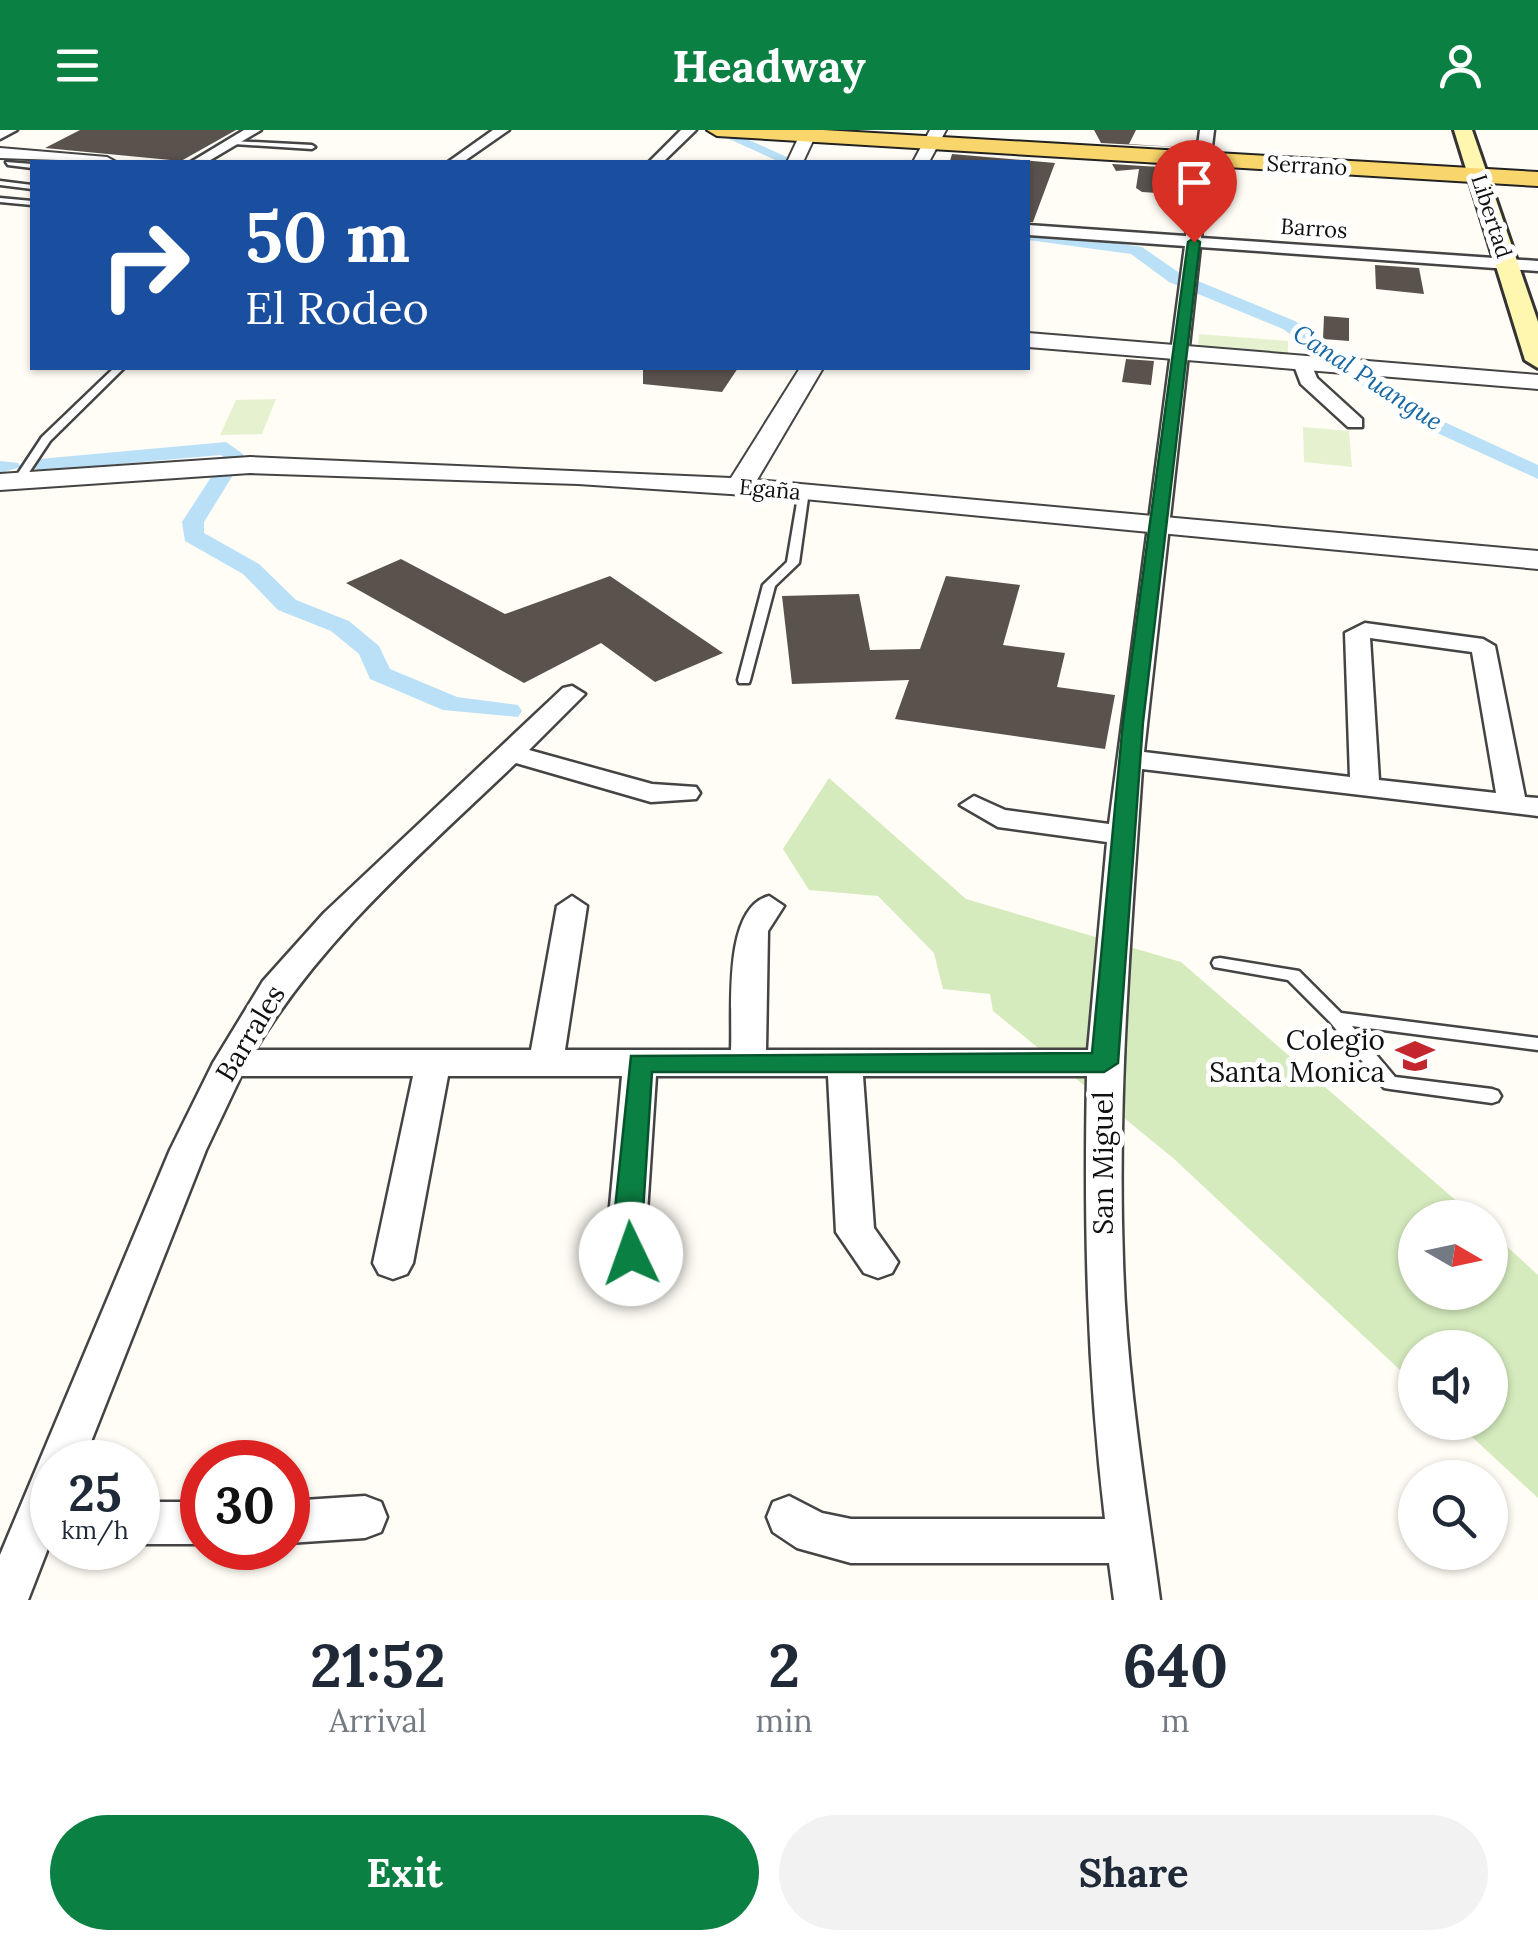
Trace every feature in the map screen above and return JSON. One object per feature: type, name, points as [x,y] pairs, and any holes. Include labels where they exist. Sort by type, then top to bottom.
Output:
[{"type":"main road","name":"Serrano","points":[[717,130],[1538,178]]},
{"type":"main road","name":"Libertad","points":[[1464,130],[1538,360]]},
{"type":"street","points":[[0,135],[10,130]]},
{"type":"street","points":[[202,160],[254,130]]},
{"type":"street","points":[[458,160],[502,130]]},
{"type":"street","points":[[658,160],[690,130]]},
{"type":"street","name":"San Miguel","points":[[1137,1600],[1102,1262],[1104,1063],[1129,759],[1207,130]]},
{"type":"street","points":[[796,160],[809,133]]},
{"type":"street","points":[[4,158],[56,160]]},
{"type":"street","name":"Barros","points":[[1030,230],[1538,266]]},
{"type":"street","points":[[1030,240],[1112,248]]},
{"type":"street","points":[[1030,340],[1538,382]]},
{"type":"street","points":[[1302,363],[1308,380],[1355,423]]},
{"type":"street","points":[[740,486],[809,370]]},
{"type":"street","name":"Egaña","points":[[9,482],[279,464],[740,486],[1538,560]]},
{"type":"street","points":[[1129,759],[1525,805],[1482,646],[1365,630],[1358,634],[1365,786]]},
{"type":"street","name":"Barrales","points":[[69,1440],[188,1150],[230,1063],[298,958],[572,694]]},
{"type":"street","points":[[510,753],[639,790],[686,793]]},
{"type":"street","points":[[974,805],[998,818],[1124,835]]},
{"type":"street","points":[[546,1063],[572,906]]},
{"type":"street","points":[[748,1063],[752,930],[769,906]]},
{"type":"street","points":[[230,1063],[1104,1063]]},
{"type":"street","points":[[393,1264],[433,1063]]},
{"type":"street","points":[[637,1265],[627,1228],[640,1063]]},
{"type":"street","points":[[844,1063],[855,1232],[878,1262]]},
{"type":"street","points":[[310,1520],[365,1516]]},
{"type":"street","points":[[789,1517],[813,1533],[851,1542],[1129,1541]]},
{"type":"street","points":[[5,1600],[30,1546]]},
{"type":"lane","points":[[282,145],[294,138]]},
{"type":"lane","points":[[234,142],[312,147]]},
{"type":"lane","points":[[4,158],[30,165]]},
{"type":"lane","points":[[0,182],[30,187]]},
{"type":"lane","points":[[0,200],[30,203]]},
{"type":"lane","points":[[9,482],[46,439],[117,370]]},
{"type":"lane","points":[[744,680],[769,585],[793,563],[804,491]]},
{"type":"lane","points":[[1220,963],[1294,975],[1390,1083],[1492,1096]]},
{"type":"lane","points":[[1336,1018],[1538,1044]]},
{"type":"green space","points":[[1199,334],[1288,341],[1288,357],[1198,350]]},
{"type":"green space","points":[[276,399],[262,434],[220,435],[236,400]]},
{"type":"green space","points":[[1303,427],[1349,431],[1352,467],[1304,462]]},
{"type":"green space","points":[[829,778],[966,899],[1181,962],[1455,1200],[1398,1200],[1398,1310],[1508,1310],[1508,1248],[1538,1275],[1538,1498],[1508,1470],[1508,1460],[1497,1460],[1475,1440],[1508,1440],[1508,1330],[1398,1330],[1398,1368],[1173,1158],[993,1011],[990,994],[943,989],[934,953],[878,896],[809,890],[783,849]]},
{"type":"building","points":[[80,130],[236,130],[183,160],[45,148]]},
{"type":"building","points":[[1094,130],[1136,130],[1129,144],[1192,148],[1101,143]]},
{"type":"building","points":[[952,154],[1021,160],[950,160]]},
{"type":"building","points":[[1030,161],[1055,163],[1033,222]]},
{"type":"building","points":[[1112,164],[1190,169],[1188,195],[1142,192],[1136,188],[1139,169],[1116,171]]},
{"type":"building","points":[[1375,265],[1419,268],[1424,294],[1376,289]]},
{"type":"building","points":[[1324,316],[1349,318],[1349,341],[1323,339]]},
{"type":"building","points":[[1126,359],[1154,361],[1151,385],[1122,382]]},
{"type":"building","points":[[643,370],[737,370],[722,392],[643,384]]},
{"type":"building","points":[[401,559],[505,614],[610,576],[723,653],[655,682],[601,643],[524,683],[346,583]]},
{"type":"building","points":[[946,576],[1020,585],[1003,645],[1065,653],[1057,687],[1115,695],[1105,749],[895,719],[909,680],[792,684],[782,596],[859,594],[870,650],[920,649]]},
{"type":"waterway","name":"Canal Puangue","points":[[716,130],[786,160]]},
{"type":"waterway","name":"Canal Puangue","points":[[1030,235],[1136,250],[1175,278],[1289,325],[1420,418],[1538,473]]},
{"type":"waterway","points":[[39,465],[226,448],[236,458]]},
{"type":"waterway","points":[[0,467],[11,467]]},
{"type":"waterway","points":[[222,475],[193,522],[193,536],[251,569],[287,605],[340,626],[370,651],[379,674],[452,704],[509,711]]},
{"type":"place","name":"Colegio Santa Monica","points":[[1415,1056]]},
{"type":"route","points":[[631,1254],[627,1228],[640,1063],[1104,1063],[1133,722],[1194,242]]}]
